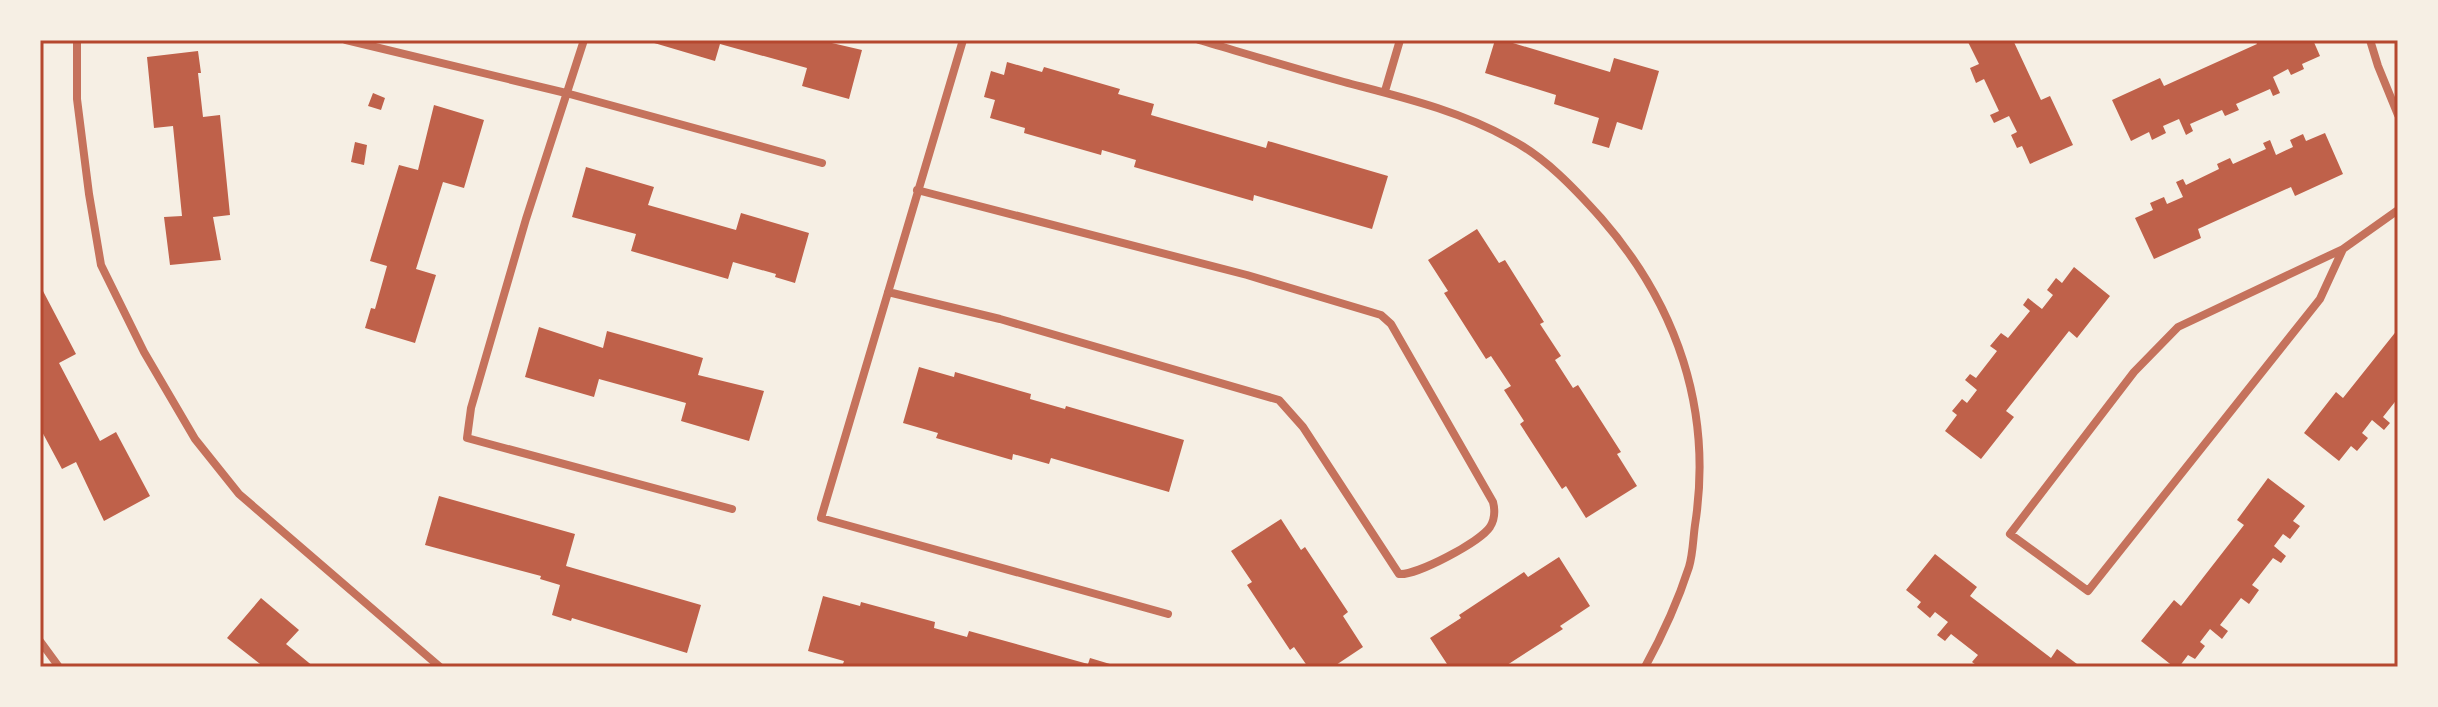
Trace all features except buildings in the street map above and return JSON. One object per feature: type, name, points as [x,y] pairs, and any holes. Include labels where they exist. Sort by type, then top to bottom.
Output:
[{"type":"street","points":[[77,40],[77,99],[101,265],[144,352],[195,439],[239,494],[440,667]]},
{"type":"street","points":[[346,40],[566,93],[822,163]]},
{"type":"street","points":[[584,40],[471,408],[467,438],[732,509]]},
{"type":"street","points":[[963,40],[821,518],[1168,614]]},
{"type":"street","points":[[1199,40],[1385,91],[1474,121],[1513,140],[1548,165],[1618,238],[1649,283],[1669,323],[1688,375],[1698,418],[1701,452],[1700,499],[1689,566],[1645,667]]},
{"type":"street","points":[[1385,91],[1400,40]]},
{"type":"street","points":[[2370,40],[2398,115]]},
{"type":"street","points":[[888,292],[1000,319],[1279,400],[1303,427],[1399,574],[1414,573],[1438,561],[1484,533],[1493,518],[1493,502],[1391,324],[1381,315],[1247,275],[917,190]]},
{"type":"street","points":[[2343,249],[2320,299],[2088,591],[2010,534],[2134,372],[2178,327],[2343,249],[2398,210]]},
{"type":"street","points":[[40,641],[59,667]]}]
